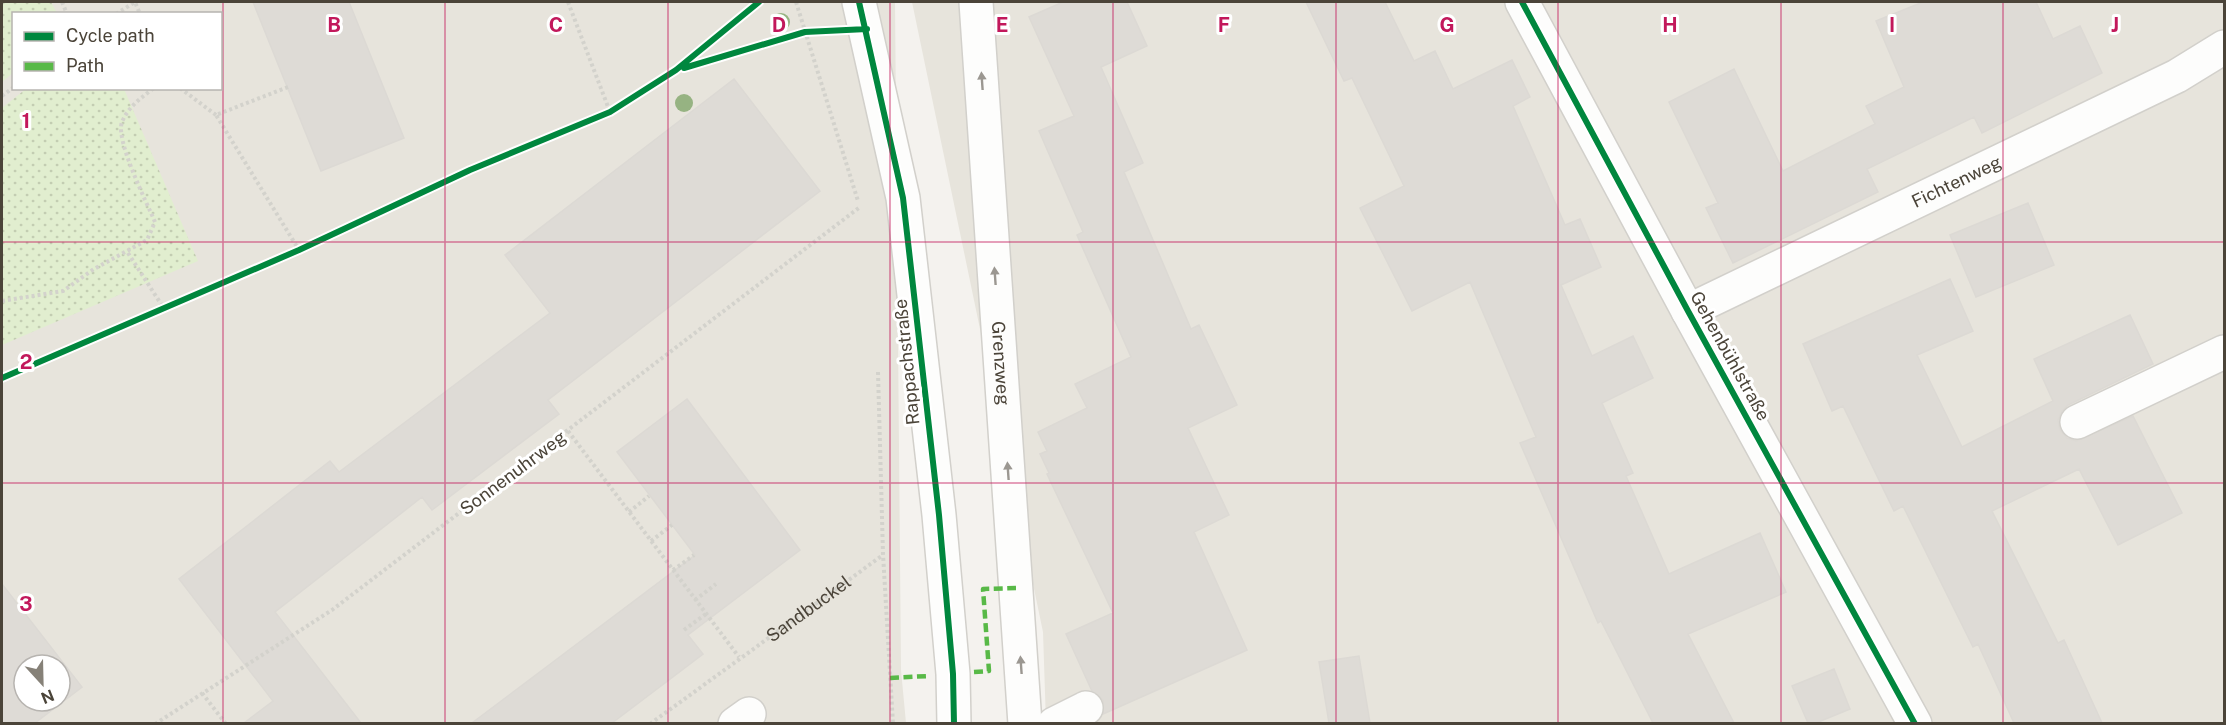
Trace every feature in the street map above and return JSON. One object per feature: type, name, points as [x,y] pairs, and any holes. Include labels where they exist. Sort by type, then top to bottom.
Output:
[{"type":"street","name":"Rappachstraße","points":[[859,2],[903,198],[939,515],[953,674],[954,723]]},
{"type":"street","name":"Grenzweg","points":[[976,2],[1025,723]]},
{"type":"street","name":"Gehenbühlstraße","points":[[1522,2],[1688,311],[1915,723]]},
{"type":"street","name":"Fichtenweg","points":[[1688,311],[2177,75],[2224,47]]},
{"type":"street","points":[[2077,422],[2224,352]]},
{"type":"street","points":[[1053,723],[1086,708]]},
{"type":"path","points":[[119,12],[135,2]]},
{"type":"path","points":[[568,2],[610,112]]},
{"type":"path","points":[[796,2],[863,218]]},
{"type":"path","points":[[216,116],[288,87]]},
{"type":"path","points":[[2,301],[63,291],[94,269],[128,253],[147,240],[155,222],[122,140],[122,123],[139,99],[151,90]]},
{"type":"path","points":[[183,90],[216,116],[299,250]]},
{"type":"path","points":[[128,253],[163,307]]},
{"type":"path","points":[[877,361],[883,554],[892,723]]},
{"type":"path","points":[[568,431],[739,657]]},
{"type":"path","points":[[629,512],[650,496]]},
{"type":"path","points":[[651,542],[672,525]]},
{"type":"path","points":[[673,570],[694,555]]},
{"type":"path","points":[[695,600],[716,584]]},
{"type":"path","points":[[684,630],[706,614]]},
{"type":"path","points":[[202,693],[226,723]]},
{"type":"shaded area","points":[[2,2],[895,2],[901,670],[906,723],[2,723]]},
{"type":"shaded area","points":[[912,2],[2224,2],[2224,723],[1046,723],[1043,632]]},
{"type":"green space","points":[[2,2],[51,2],[56,12],[12,12],[12,74],[2,82]]},
{"type":"green space","points":[[24,90],[124,90],[198,261],[2,345],[2,108]]},
{"type":"building","points":[[253,2],[349,2],[404,138],[321,171]]},
{"type":"building","points":[[1063,2],[1127,2],[1147,46],[1101,67],[1143,163],[1124,172],[1191,329],[1199,325],[1237,405],[1188,428],[1229,515],[1194,532],[1247,650],[1103,714],[1103,700],[1092,691],[1066,634],[1113,613],[1047,474],[1049,473],[1040,454],[1047,451],[1038,432],[1087,408],[1075,384],[1131,357],[1077,235],[1083,232],[1039,131],[1074,116],[1029,17]]},
{"type":"building","points":[[1306,2],[1385,2],[1414,61],[1435,51],[1453,89],[1512,60],[1530,97],[1513,106],[1565,225],[1580,219],[1601,267],[1561,285],[1592,356],[1633,336],[1653,378],[1602,403],[1633,473],[1626,476],[1669,574],[1760,533],[1786,592],[1688,634],[1734,723],[1653,723],[1601,621],[1598,623],[1520,443],[1536,437],[1470,282],[1412,311],[1360,208],[1404,186],[1352,78],[1344,81]]},
{"type":"building","points":[[1923,2],[2036,2],[2053,39],[2080,26],[2102,73],[1982,133],[1974,117],[1867,169],[1878,192],[1733,263],[1706,208],[1718,203],[1669,102],[1734,69],[1783,171],[1875,124],[1866,106],[1904,87],[1876,21]]},
{"type":"building","points":[[734,79],[820,191],[548,400],[559,414],[432,510],[422,497],[275,612],[361,723],[244,723],[273,701],[179,579],[330,461],[339,472],[550,313],[505,255]]},
{"type":"building","points":[[2028,203],[2054,265],[1976,297],[1950,235]]},
{"type":"building","points":[[1950,279],[1973,331],[1917,355],[1962,447],[2053,401],[2034,359],[2130,315],[2153,364],[2068,405],[2058,420],[2060,430],[2067,438],[2076,441],[2133,416],[2182,513],[2118,545],[2079,469],[1992,511],[2058,643],[2064,640],[2102,723],[2014,723],[1978,644],[1973,647],[1903,506],[1894,511],[1843,406],[1832,411],[1803,344]]},
{"type":"building","points":[[687,399],[800,550],[688,635],[703,654],[612,723],[472,723],[695,555],[617,452]]},
{"type":"building","points":[[2,584],[56,653],[12,653],[12,713],[48,713],[35,723],[2,723]]},
{"type":"building","points":[[1359,656],[1370,723],[1329,723],[1319,662]]},
{"type":"building","points":[[1834,669],[1850,709],[1816,723],[1808,723],[1792,686]]},
{"type":"building","points":[[72,674],[82,687],[72,695]]},
{"type":"marked path","points":[[974,672],[989,671],[983,589],[1016,588]]},
{"type":"marked path","points":[[890,678],[929,676]]},
{"type":"cycle path","points":[[2,378],[299,250],[470,170],[610,112],[676,70],[759,2]]},
{"type":"cycle path","points":[[859,2],[903,198],[939,515],[953,674],[954,724]]},
{"type":"cycle path","points":[[1522,2],[1688,311],[1915,724]]},
{"type":"cycle path","points":[[684,68],[805,32],[867,29]]}]
